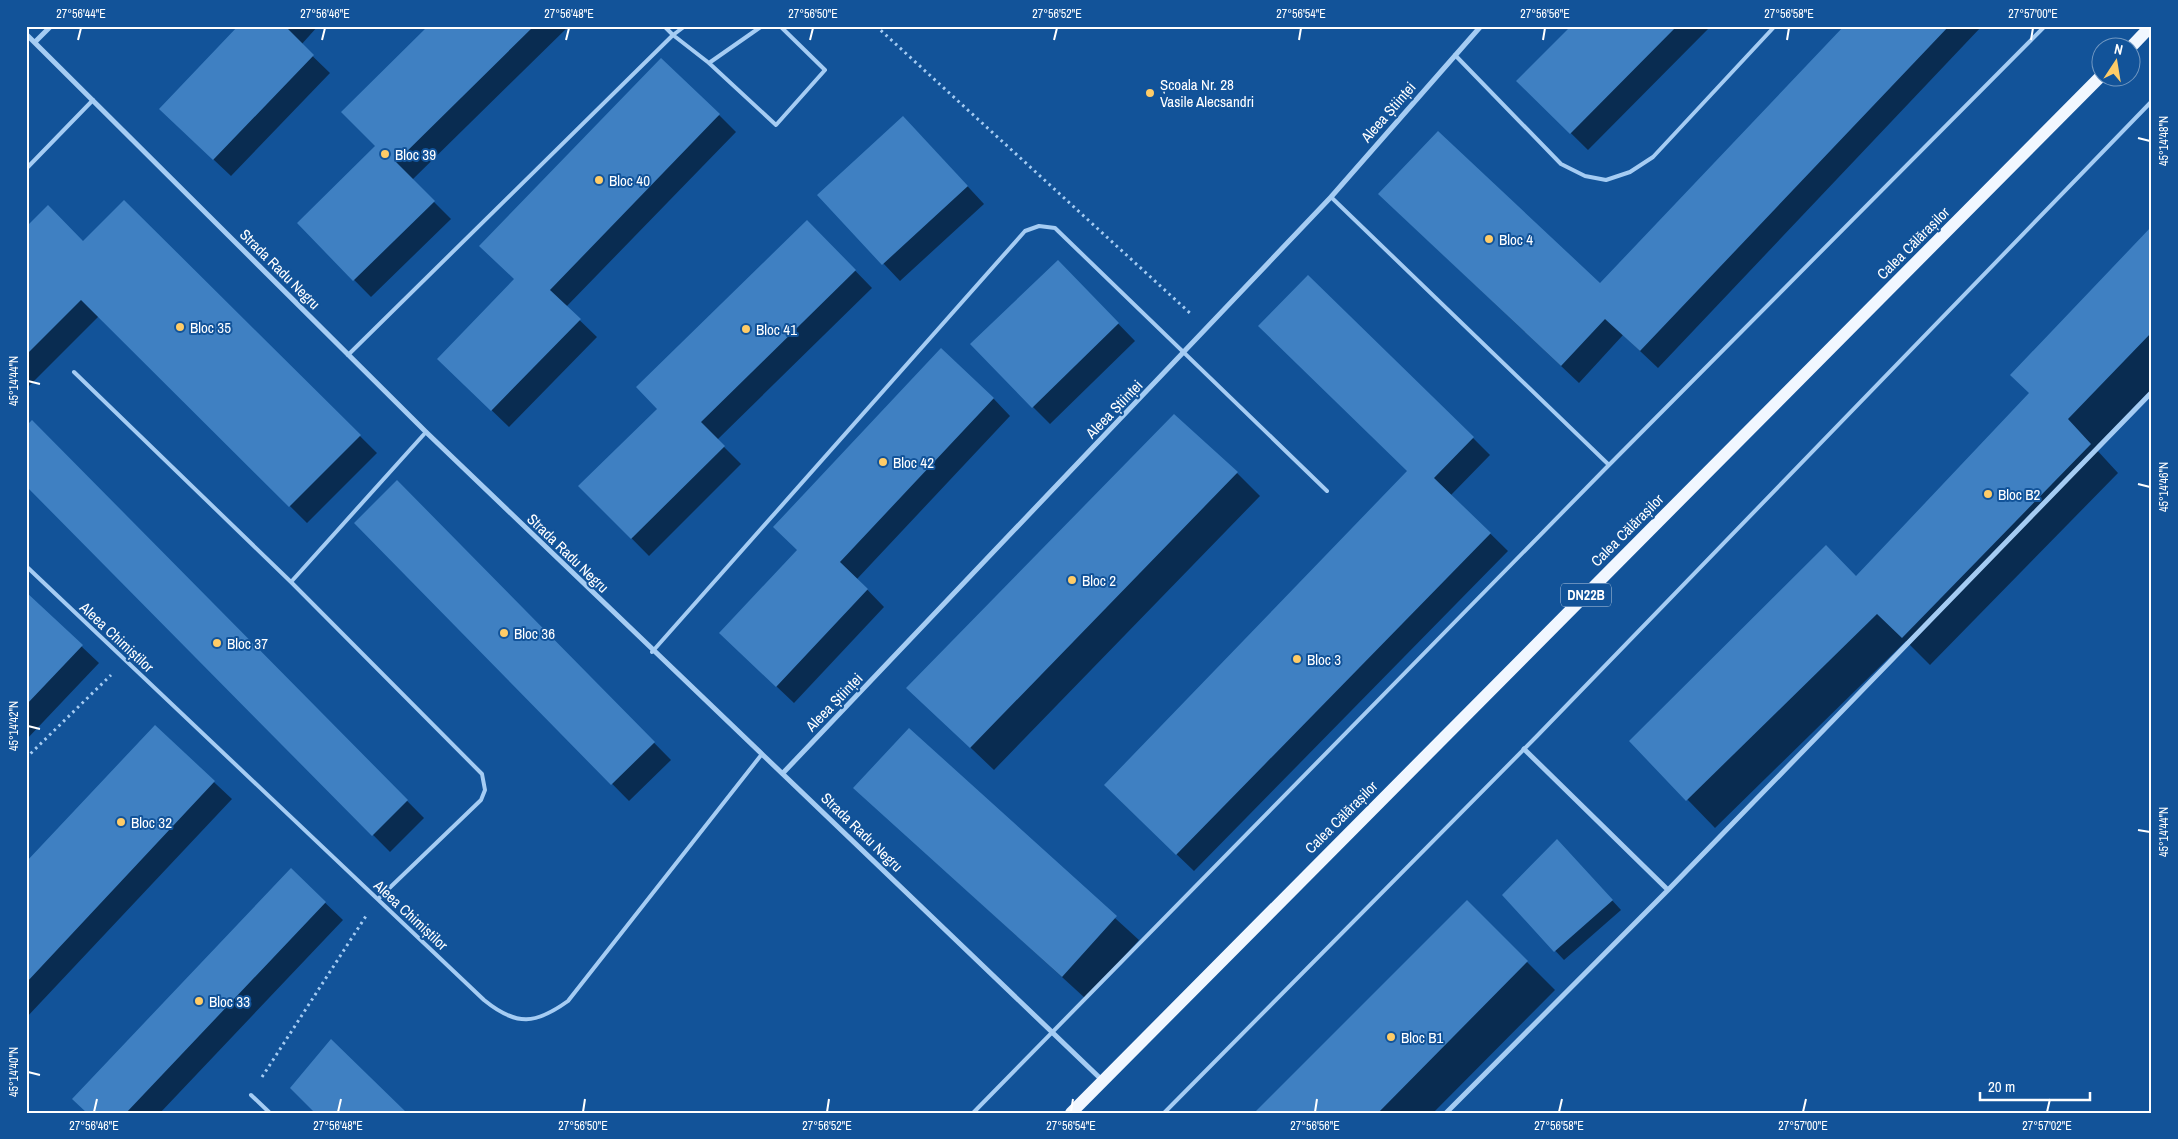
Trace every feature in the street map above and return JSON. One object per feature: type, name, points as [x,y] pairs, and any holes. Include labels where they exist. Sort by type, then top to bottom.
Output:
[{"type":"main road","points":[[2140,38],[2151,26]]},
{"type":"main road","name":"Calea Călărașilor","points":[[1071,1113],[2090,87]]},
{"type":"street","points":[[36,42],[51,26]]},
{"type":"street","name":"Aleea Științei","points":[[784,773],[1331,197],[1481,26]]},
{"type":"street","name":"Strada Radu Negru","points":[[26,34],[348,355],[652,652],[784,773],[1103,1081]]},
{"type":"street","points":[[1446,1113],[1668,890],[2152,392]]},
{"type":"street","points":[[1524,748],[1668,890]]},
{"type":"lane","points":[[664,26],[709,63],[776,125],[825,70],[780,26]]},
{"type":"lane","points":[[348,355],[673,35],[685,26]]},
{"type":"lane","points":[[709,63],[762,26]]},
{"type":"lane","points":[[1455,54],[1561,164],[1585,176],[1606,180],[1630,172],[1653,157],[1776,26]]},
{"type":"lane","points":[[973,1113],[1609,465],[2045,26]]},
{"type":"lane","points":[[26,168],[92,100]]},
{"type":"lane","points":[[1164,1113],[1524,748],[2152,101]]},
{"type":"lane","points":[[1331,197],[1609,465]]},
{"type":"lane","points":[[652,652],[1024,231],[1039,226],[1055,228],[1183,354],[1327,491]]},
{"type":"lane","points":[[74,372],[291,582],[482,774],[485,790],[481,800],[378,899]]},
{"type":"lane","points":[[291,582],[426,432]]},
{"type":"lane","name":"Aleea Chimiștilor","points":[[26,566],[499,1013],[527,1020],[546,1016],[568,1001],[762,754]]},
{"type":"lane","points":[[251,1095],[270,1113]]},
{"type":"path","points":[[876,26],[1207,329]]},
{"type":"path","points":[[26,758],[126,660]]},
{"type":"path","points":[[251,1095],[378,899]]},
{"type":"building","points":[[238,26],[285,26],[314,55],[213,160],[159,109]]},
{"type":"building","name":"Bloc 39","points":[[428,26],[534,26],[396,162],[435,201],[353,281],[297,223],[375,146],[341,112]]},
{"type":"building","points":[[1571,26],[1677,26],[1570,134],[1516,81]]},
{"type":"building","name":"Bloc 4","points":[[1844,26],[1949,26],[1640,351],[1605,319],[1561,366],[1378,194],[1438,131],[1600,283]]},
{"type":"building","name":"Bloc 40","points":[[661,58],[720,114],[550,290],[581,319],[491,411],[437,359],[514,279],[479,246]]},
{"type":"building","points":[[903,116],[968,186],[882,265],[817,195]]},
{"type":"building","name":"Bloc 35","points":[[124,200],[361,435],[289,507],[81,300],[26,355],[26,227],[48,205],[83,241]]},
{"type":"building","name":"Bloc 41","points":[[807,220],[856,270],[701,422],[725,446],[631,539],[578,486],[657,409],[636,387]]},
{"type":"building","name":"Bloc B2","points":[[2152,226],[2152,332],[2068,419],[2091,444],[1902,638],[1877,614],[1686,801],[1629,741],[1826,545],[1856,576],[2029,393],[2010,375]]},
{"type":"building","points":[[1058,260],[1119,323],[1032,408],[970,344]]},
{"type":"building","name":"Bloc 3","points":[[1308,275],[1474,437],[1434,478],[1491,533],[1176,855],[1104,785],[1407,471],[1258,326]]},
{"type":"building","name":"Bloc 42","points":[[941,348],[994,398],[840,562],[868,589],[776,687],[719,633],[797,550],[773,527]]},
{"type":"building","name":"Bloc 2","points":[[1174,414],[1238,472],[970,748],[906,688]]},
{"type":"building","name":"Bloc 37","points":[[32,420],[408,800],[372,836],[26,486],[26,426]]},
{"type":"building","name":"Bloc 36","points":[[397,480],[655,742],[611,785],[354,523]]},
{"type":"building","points":[[26,592],[83,645],[26,705]]},
{"type":"building","name":"Bloc 32","points":[[155,725],[215,781],[26,983],[26,862]]},
{"type":"building","points":[[909,728],[1117,916],[1062,977],[853,788]]},
{"type":"building","points":[[1557,839],[1613,900],[1554,952],[1502,895]]},
{"type":"building","name":"Bloc 33","points":[[291,868],[326,902],[126,1113],[87,1113],[72,1099]]},
{"type":"building","name":"Bloc B1","points":[[1467,900],[1528,961],[1378,1113],[1254,1113]]},
{"type":"building","points":[[331,1039],[407,1113],[315,1113],[290,1088]]},
{"type":"place","name":"Școala Nr. 28 Vasile Alecsandri","points":[[1150,93]]},
{"type":"place","name":"Bloc 39","points":[[385,154]]},
{"type":"place","name":"Bloc 40","points":[[599,180]]},
{"type":"place","name":"Bloc 4","points":[[1489,239]]},
{"type":"place","name":"Bloc 35","points":[[180,327]]},
{"type":"place","name":"Bloc 41","points":[[746,329]]},
{"type":"place","name":"Bloc 42","points":[[883,462]]},
{"type":"place","name":"Bloc B2","points":[[1988,494]]},
{"type":"place","name":"Bloc 2","points":[[1072,580]]},
{"type":"place","name":"Bloc 36","points":[[504,633]]},
{"type":"place","name":"Bloc 37","points":[[217,643]]},
{"type":"place","name":"Bloc 3","points":[[1297,659]]},
{"type":"place","name":"Bloc 32","points":[[121,822]]},
{"type":"place","name":"Bloc 33","points":[[199,1001]]},
{"type":"place","name":"Bloc B1","points":[[1391,1037]]}]
